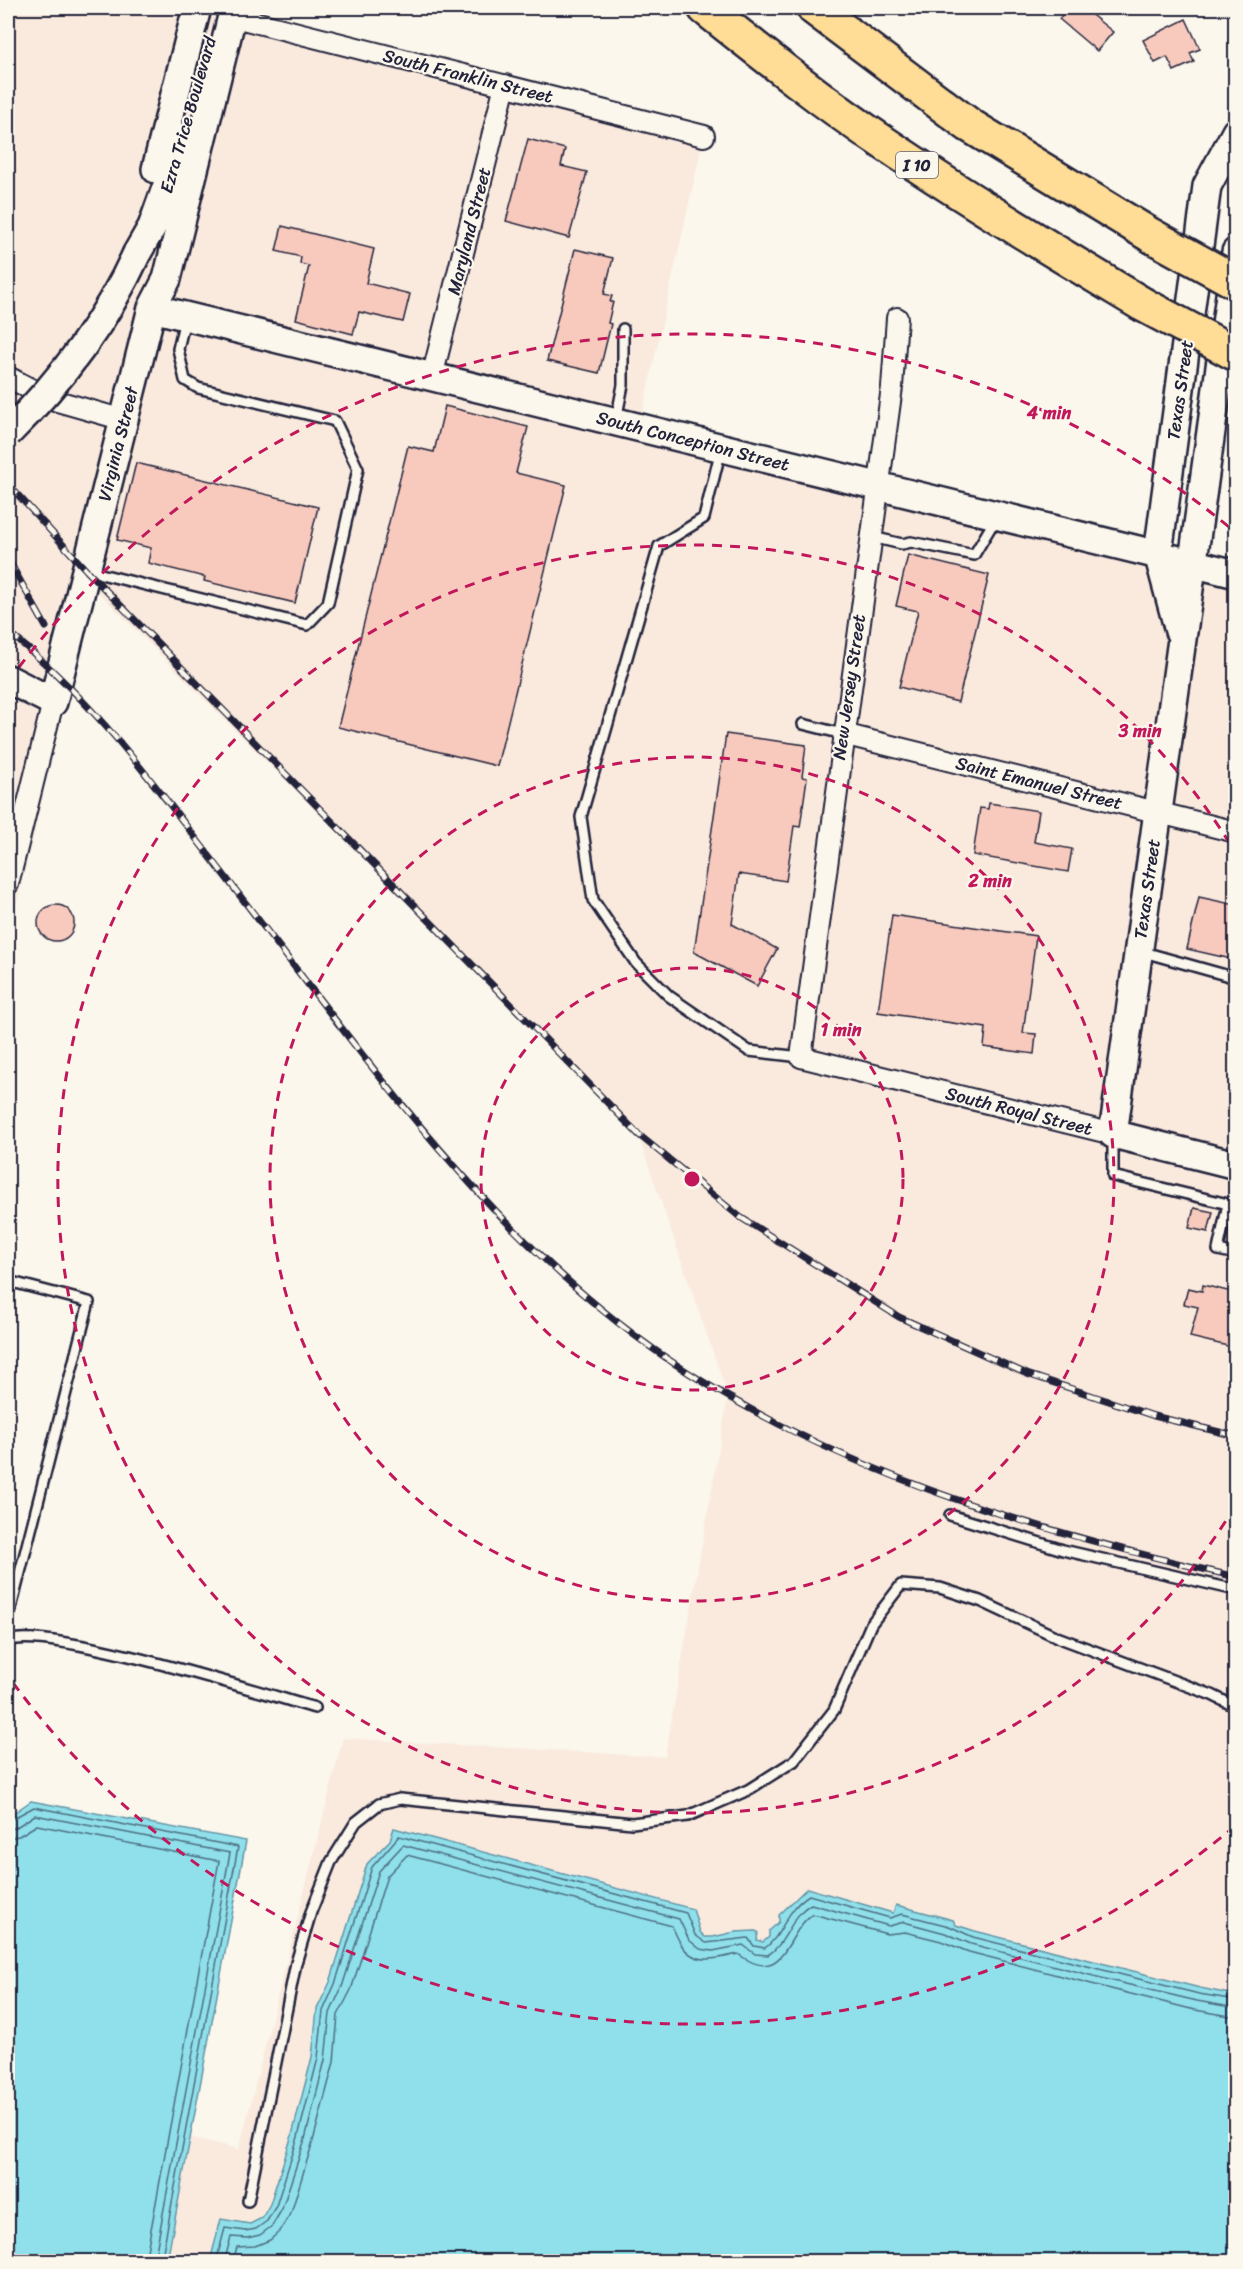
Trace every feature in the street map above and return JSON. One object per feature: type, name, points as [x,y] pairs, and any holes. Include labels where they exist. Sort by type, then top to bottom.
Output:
[{"type":"highway","name":"I 10","points":[[705,8],[791,76],[886,145],[1024,234],[1142,304],[1236,354]]},
{"type":"highway","points":[[814,8],[969,125],[1152,236],[1236,282]]},
{"type":"highway","points":[[843,8],[892,65]]},
{"type":"street","name":"South Franklin Street","points":[[210,9],[704,136]]},
{"type":"street","name":"Ezra Trice Boulevard","points":[[8,433],[63,373],[85,343],[122,285],[152,227],[182,146],[181,116],[210,9]]},
{"type":"street","name":"Ezra Trice Boulevard","points":[[137,253],[210,9]]},
{"type":"street","name":"Virginia Street","points":[[8,884],[152,308],[167,279],[210,9]]},
{"type":"street","name":"Maryland Street","points":[[432,377],[505,85]]},
{"type":"street","name":"Texas Street","points":[[1182,644],[1158,554],[1207,186],[1235,142]]},
{"type":"street","name":"Texas Street","points":[[1113,1134],[1236,252]]},
{"type":"street","name":"South Conception Street","points":[[152,308],[1236,574]]},
{"type":"street","name":"New Jersey Street","points":[[801,1057],[869,536],[892,387],[897,318]]},
{"type":"street","points":[[8,377],[50,399],[124,420]]},
{"type":"street","points":[[8,679],[53,702]]},
{"type":"street","name":"Saint Emanuel Street","points":[[843,734],[1236,832]]},
{"type":"street","name":"South Royal Street","points":[[801,1057],[1236,1165]]},
{"type":"lane","points":[[87,571],[307,625],[328,603],[358,469],[335,421],[198,388],[185,380],[178,349],[185,316]]},
{"type":"lane","points":[[615,422],[623,385],[623,329]]},
{"type":"lane","points":[[721,448],[704,518],[660,546],[581,817],[593,900],[636,963],[669,996],[749,1051],[801,1057]]},
{"type":"lane","points":[[869,536],[903,544],[911,542],[974,555],[998,515]]},
{"type":"lane","points":[[803,724],[843,734]]},
{"type":"lane","points":[[1139,951],[1236,978]]},
{"type":"lane","points":[[1113,1134],[1113,1176],[1228,1204],[1218,1251],[1236,1254]]},
{"type":"lane","points":[[8,1281],[89,1302],[8,1623],[10,1640],[54,1640],[119,1654],[315,1708]]},
{"type":"lane","points":[[951,1515],[1062,1550],[1236,1590]]},
{"type":"lane","points":[[248,2201],[296,1963],[310,1912],[331,1862],[356,1822],[379,1804],[400,1799],[632,1823],[688,1816],[748,1790],[794,1761],[834,1710],[871,1624],[901,1585],[940,1588],[980,1601],[1057,1637],[1212,1695],[1236,1707]]},
{"type":"shaded area","points":[[8,8],[213,8],[231,16],[704,136],[639,428],[1235,575],[1235,1995],[975,1931],[956,1924],[953,1920],[896,1905],[893,1913],[807,1888],[779,1915],[779,1922],[769,1931],[769,1937],[763,1942],[757,1940],[758,1933],[755,1931],[708,1937],[700,1932],[693,1908],[572,1876],[392,1835],[379,1852],[322,1997],[314,2024],[312,2056],[301,2102],[275,2192],[266,2212],[258,2221],[250,2224],[221,2220],[210,2261],[167,2261],[190,2137],[239,2149],[343,1738],[665,1757],[728,1396],[638,1135],[97,591],[62,715],[8,940]]},
{"type":"water","points":[[31,1801],[246,1841],[167,2261],[8,2261],[8,1817]]},
{"type":"water","points":[[394,1828],[693,1909],[700,1932],[705,1937],[755,1931],[758,1932],[757,1940],[763,1942],[769,1937],[769,1931],[779,1922],[779,1915],[807,1888],[893,1913],[896,1905],[953,1920],[956,1925],[975,1931],[1235,1995],[1236,2053],[1233,2063],[1236,2082],[1235,2261],[210,2261],[221,2219],[250,2224],[262,2218],[270,2204],[292,2135],[312,2057],[317,2009],[330,1982],[367,1864],[390,1840]]},
{"type":"building","points":[[1068,8],[1083,8],[1113,32],[1097,51],[1059,19]]},
{"type":"building","points":[[1186,19],[1200,49],[1190,53],[1194,62],[1174,71],[1167,57],[1155,63],[1143,40]]},
{"type":"building","points":[[528,139],[565,149],[561,166],[587,172],[569,238],[506,221]]},
{"type":"building","points":[[282,226],[374,249],[366,283],[410,294],[403,322],[359,312],[353,334],[296,319],[309,266],[300,264],[301,257],[276,251]]},
{"type":"building","points":[[575,249],[613,258],[604,294],[612,296],[610,302],[613,302],[608,323],[611,324],[599,373],[547,361]]},
{"type":"building","points":[[445,406],[528,427],[516,473],[566,485],[497,766],[338,727],[408,446],[434,452]]},
{"type":"building","points":[[136,463],[318,507],[295,603],[204,581],[205,577],[148,563],[151,548],[117,540]]},
{"type":"building","points":[[908,555],[989,575],[958,702],[899,687],[918,611],[896,606]]},
{"type":"building","points":[[726,734],[806,745],[802,777],[807,778],[800,827],[794,826],[786,881],[739,874],[732,924],[777,949],[757,986],[694,952]]},
{"type":"building","points":[[989,803],[1039,811],[1034,842],[1072,849],[1068,872],[973,855],[980,808],[988,809]]},
{"type":"building","points":[[1199,897],[1236,905],[1236,960],[1187,949]]},
{"type":"building","points":[[56,905],[69,910],[74,923],[69,936],[56,941],[43,936],[38,923],[43,910]]},
{"type":"building","points":[[892,915],[1036,936],[1023,1033],[1036,1034],[1034,1054],[984,1047],[986,1028],[878,1012]]},
{"type":"building","points":[[1194,1208],[1213,1212],[1208,1232],[1189,1228]]},
{"type":"building","points":[[1203,1285],[1236,1293],[1236,1348],[1190,1337],[1198,1307],[1184,1304],[1188,1288],[1202,1291]]},
{"type":"railway","points":[[8,484],[87,571],[639,1135],[740,1217],[899,1317],[1027,1374],[1154,1416],[1236,1436]]},
{"type":"railway","points":[[8,559],[46,627]]},
{"type":"railway","points":[[8,632],[59,677],[128,752],[372,1067],[453,1164],[540,1255],[587,1298],[637,1337],[689,1373],[753,1411],[818,1444],[885,1473],[1022,1521],[1236,1577]]}]
